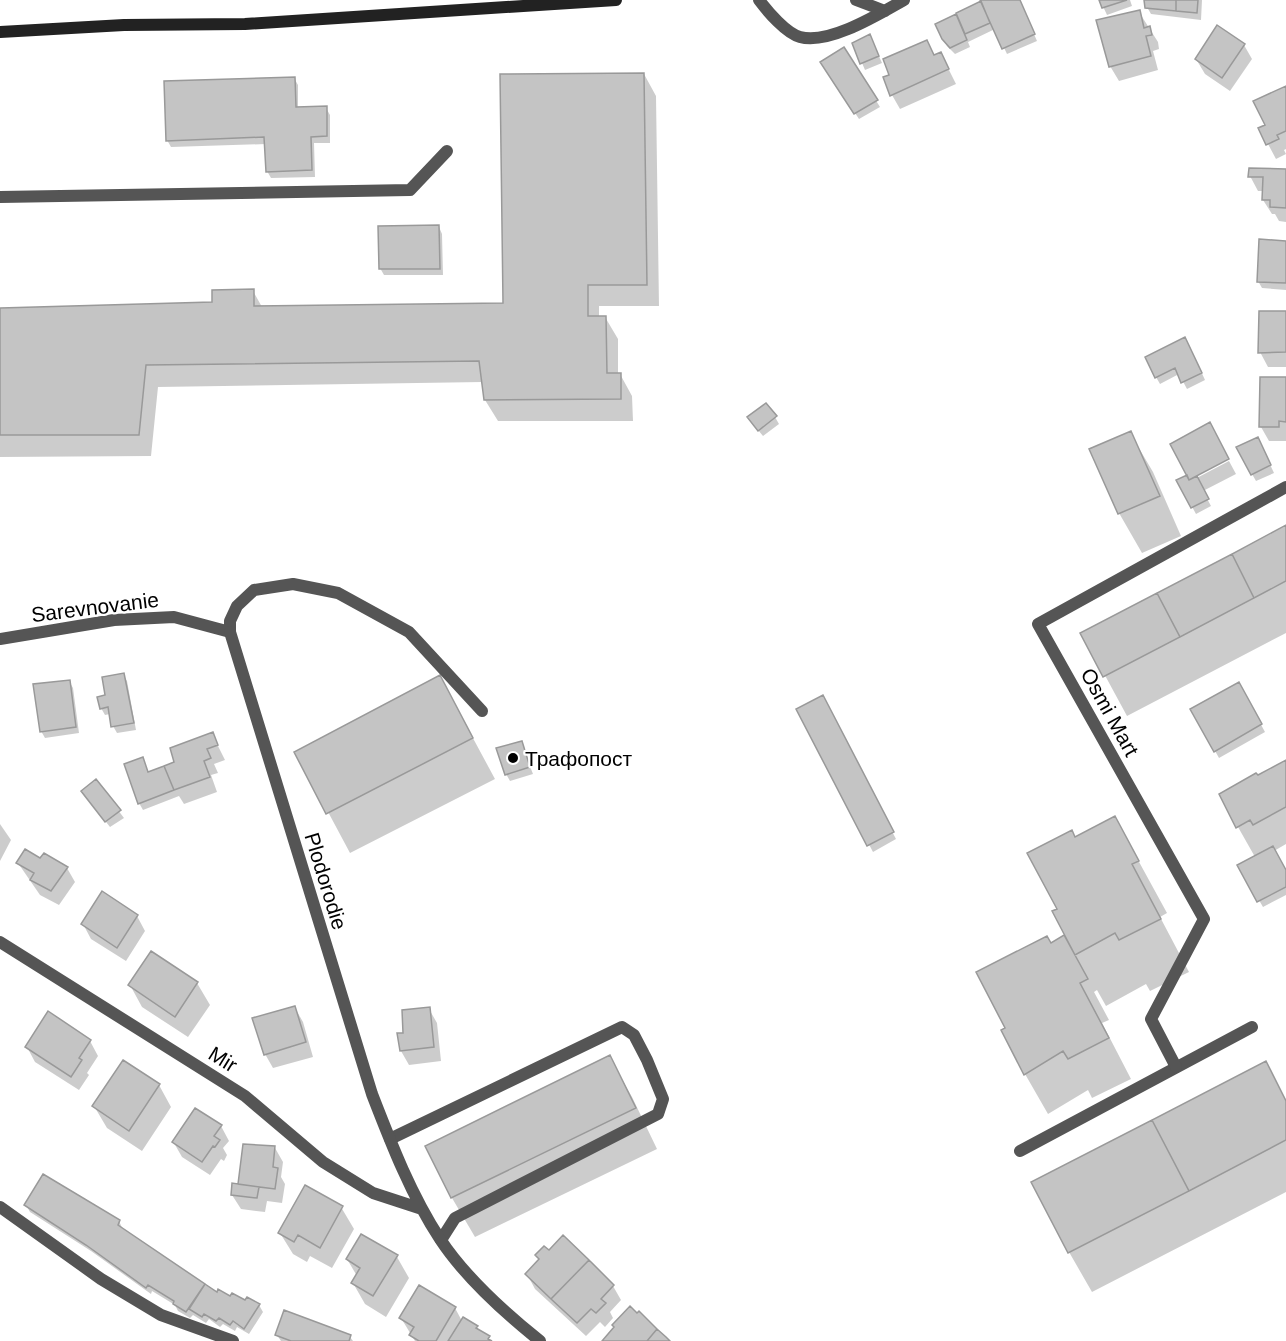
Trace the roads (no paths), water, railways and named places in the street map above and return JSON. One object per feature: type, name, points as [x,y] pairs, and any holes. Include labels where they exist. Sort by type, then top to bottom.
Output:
[{"type":"street","points":[[0,32],[124,25],[245,24],[616,0]]},
{"type":"street","points":[[759,0],[772,17],[800,37],[829,36],[904,0]]},
{"type":"street","points":[[856,0],[885,11]]},
{"type":"street","points":[[0,197],[410,190],[447,151]]},
{"type":"street","name":"Osmi Mart","points":[[1176,1067],[1151,1019],[1204,920],[1038,624],[1286,487]]},
{"type":"street","points":[[230,632],[230,621],[237,606],[254,590],[293,584],[338,593],[409,632],[482,711]]},
{"type":"street","name":"Sarevnovanie","points":[[0,639],[114,620],[174,617],[230,632]]},
{"type":"street","name":"Plodorodie","points":[[230,632],[372,1094],[390,1139]]},
{"type":"street","name":"Mir","points":[[0,942],[244,1096],[323,1162],[373,1193],[422,1209]]},
{"type":"street","points":[[441,1240],[455,1218],[658,1114],[663,1099],[634,1035],[622,1027],[390,1139],[422,1209],[441,1240],[464,1270],[540,1341]]},
{"type":"street","points":[[1020,1151],[1252,1027]]},
{"type":"street","points":[[0,1207],[101,1279],[161,1315],[233,1341]]},
{"type":"place","name":"Трафопост","points":[[513,758]]}]
